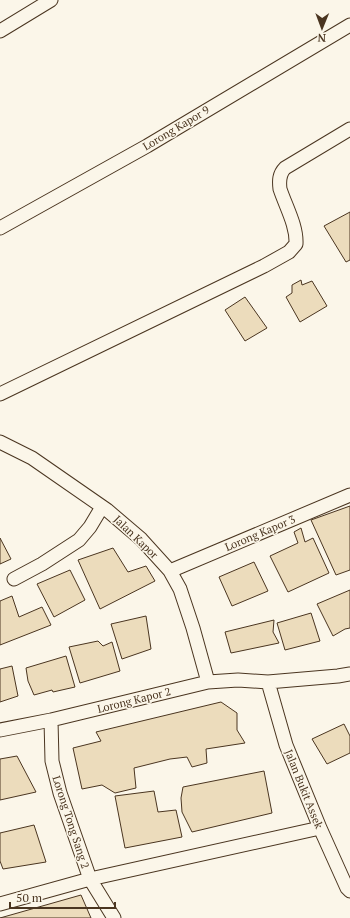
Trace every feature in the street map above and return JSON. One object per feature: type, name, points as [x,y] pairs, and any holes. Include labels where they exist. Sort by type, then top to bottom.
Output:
[{"type":"street","points":[[0,31],[50,0]]},
{"type":"street","name":"Lorong Kapor 9","points":[[0,228],[147,146],[350,25]]},
{"type":"street","points":[[0,394],[264,266],[288,252],[296,244],[296,238],[280,189],[279,184],[281,172],[285,168],[350,129]]},
{"type":"street","name":"Jalan Kapor","points":[[0,442],[32,458],[102,507],[141,539],[170,571],[180,589],[193,628],[208,682]]},
{"type":"street","name":"Lorong Kapor 3","points":[[170,571],[350,495]]},
{"type":"street","points":[[14,579],[42,564],[79,540],[90,527],[102,507]]},
{"type":"street","name":"Lorong Kapor 2","points":[[0,730],[51,720],[208,682],[238,680],[268,682],[350,674]]},
{"type":"street","name":"Jalan Bukit Assek","points":[[268,682],[286,745],[320,828],[347,888],[350,891]]},
{"type":"street","name":"Lorong Tong Sang 2","points":[[51,720],[52,761],[60,793],[90,879],[114,918]]},
{"type":"street","points":[[0,904],[90,879],[320,828]]},
{"type":"building","points":[[350,212],[350,260],[346,262],[324,226]]},
{"type":"building","points":[[301,280],[302,285],[312,281],[327,306],[300,322],[286,297],[292,293],[292,285]]},
{"type":"building","points":[[245,297],[267,328],[245,341],[225,310]]},
{"type":"building","points":[[350,506],[350,570],[336,575],[311,520]]},
{"type":"building","points":[[301,528],[305,542],[313,538],[329,573],[288,592],[270,556],[298,543],[294,532]]},
{"type":"building","points":[[0,538],[11,559],[0,564]]},
{"type":"building","points":[[113,548],[128,572],[146,566],[155,581],[100,609],[78,560]]},
{"type":"building","points":[[254,562],[268,591],[232,606],[219,577]]},
{"type":"building","points":[[70,570],[85,600],[54,617],[37,584]]},
{"type":"building","points":[[350,590],[350,628],[345,629],[333,636],[317,604]]},
{"type":"building","points":[[12,596],[19,617],[42,607],[51,625],[0,645],[0,601]]},
{"type":"building","points":[[311,613],[320,641],[285,650],[277,623]]},
{"type":"building","points":[[146,616],[151,649],[122,659],[111,624]]},
{"type":"building","points":[[274,620],[273,632],[279,643],[231,653],[225,632]]},
{"type":"building","points":[[98,641],[103,646],[112,642],[120,671],[80,683],[69,647]]},
{"type":"building","points":[[66,656],[75,687],[53,692],[52,690],[34,695],[28,681],[26,668]]},
{"type":"building","points":[[12,666],[18,696],[0,702],[0,669]]},
{"type":"building","points":[[221,702],[237,713],[237,730],[245,743],[206,749],[207,763],[192,767],[187,757],[170,759],[134,768],[136,788],[115,793],[102,785],[82,789],[73,748],[101,741],[96,732]]},
{"type":"building","points":[[344,724],[350,736],[350,753],[327,764],[312,739]]},
{"type":"building","points":[[17,756],[36,792],[0,800],[0,759]]},
{"type":"building","points":[[264,771],[272,813],[192,832],[182,812],[181,798],[183,787]]},
{"type":"building","points":[[154,791],[158,812],[176,810],[182,837],[125,848],[115,796]]},
{"type":"building","points":[[34,825],[46,862],[3,869],[0,861],[0,833]]},
{"type":"building","points":[[81,895],[91,918],[0,918]]}]
